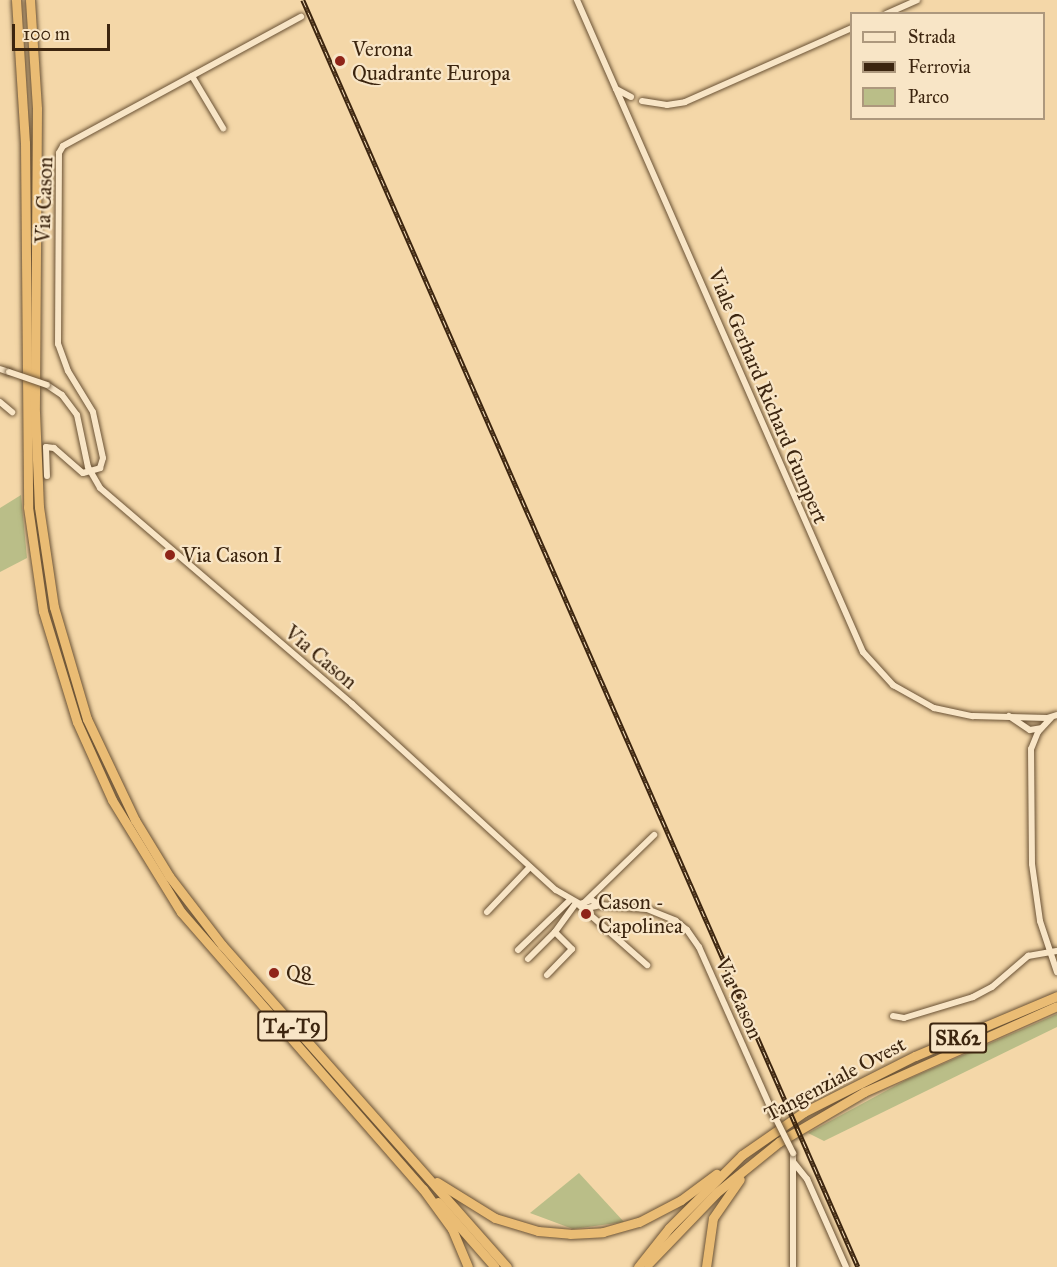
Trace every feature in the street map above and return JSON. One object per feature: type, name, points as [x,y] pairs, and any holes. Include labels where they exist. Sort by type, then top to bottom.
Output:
[{"type":"highway","name":"T4-T9","points":[[15,0],[18,17],[25,154],[28,507],[37,581],[62,680],[112,800],[181,912],[423,1189],[495,1267]]},
{"type":"highway","name":"T4-T9","points":[[30,0],[37,109],[36,474],[48,577],[75,685],[119,791],[169,876],[222,945],[507,1267]]},
{"type":"highway","name":"Tangenziale Ovest","points":[[638,1267],[669,1228],[742,1155],[832,1097],[1057,996]]},
{"type":"highway","name":"Tangenziale Ovest","points":[[645,1267],[716,1193],[765,1154],[864,1092],[1057,1006]]},
{"type":"highway","name":"Tangenziale Ovest","points":[[706,1267],[710,1228],[717,1209],[765,1154]]},
{"type":"highway","points":[[421,1170],[465,1203],[495,1218],[538,1231],[586,1234],[626,1227],[652,1216],[742,1155]]},
{"type":"highway","points":[[423,1189],[452,1229],[468,1267]]},
{"type":"street","name":"Viale Gerhard Richard Gumpert","points":[[577,0],[863,652],[893,685],[923,703],[962,715],[1019,718]]},
{"type":"street","points":[[890,12],[916,0]]},
{"type":"street","name":"Via Cason","points":[[47,476],[45,451],[50,446],[83,473],[91,474],[100,468],[103,458],[99,432],[86,396],[68,371],[58,344],[59,153],[63,146],[301,17]]},
{"type":"street","points":[[642,101],[667,105],[685,102],[850,29]]},
{"type":"street","points":[[192,76],[223,128]]},
{"type":"street","points":[[616,88],[631,97]]},
{"type":"street","name":"Via Cason","points":[[0,369],[47,386],[62,395],[77,415],[91,474],[111,499],[352,704],[530,867],[578,902],[647,965]]},
{"type":"street","points":[[0,402],[12,412]]},
{"type":"street","points":[[1019,718],[1056,716]]},
{"type":"street","points":[[1019,718],[1030,730],[1041,727],[1056,716]]},
{"type":"street","points":[[1041,727],[1033,742],[1031,760],[1033,883],[1049,952],[1057,970]]},
{"type":"street","points":[[518,950],[578,902],[654,835]]},
{"type":"street","points":[[487,912],[530,867]]},
{"type":"street","points":[[528,959],[555,932],[578,902]]},
{"type":"street","name":"Via Cason","points":[[578,902],[647,909],[687,930],[699,947],[793,1153],[793,1267]]},
{"type":"street","name":"Via Cason","points":[[578,902],[591,909],[598,921]]},
{"type":"street","points":[[598,921],[602,906]]},
{"type":"street","name":"Via Cason","points":[[591,909],[602,906]]},
{"type":"street","points":[[547,975],[572,949],[555,932]]},
{"type":"street","points":[[893,1016],[904,1018],[973,997],[992,987],[1028,956],[1057,951]]},
{"type":"street","name":"Via Cason","points":[[794,1163],[807,1179],[846,1267]]},
{"type":"green space","points":[[21,495],[27,558],[0,572],[0,508]]},
{"type":"green space","points":[[1057,1014],[1057,1027],[824,1141],[808,1133],[906,1080]]},
{"type":"green space","points":[[579,1173],[624,1222],[573,1229],[530,1213]]},
{"type":"railway","points":[[303,0],[858,1267]]},
{"type":"place","name":"Verona Quadrante Europa","points":[[340,61]]},
{"type":"place","name":"Via Cason I","points":[[170,555]]},
{"type":"place","name":"Cason - Capolinea","points":[[586,914]]},
{"type":"place","name":"Q8","points":[[274,973]]}]
